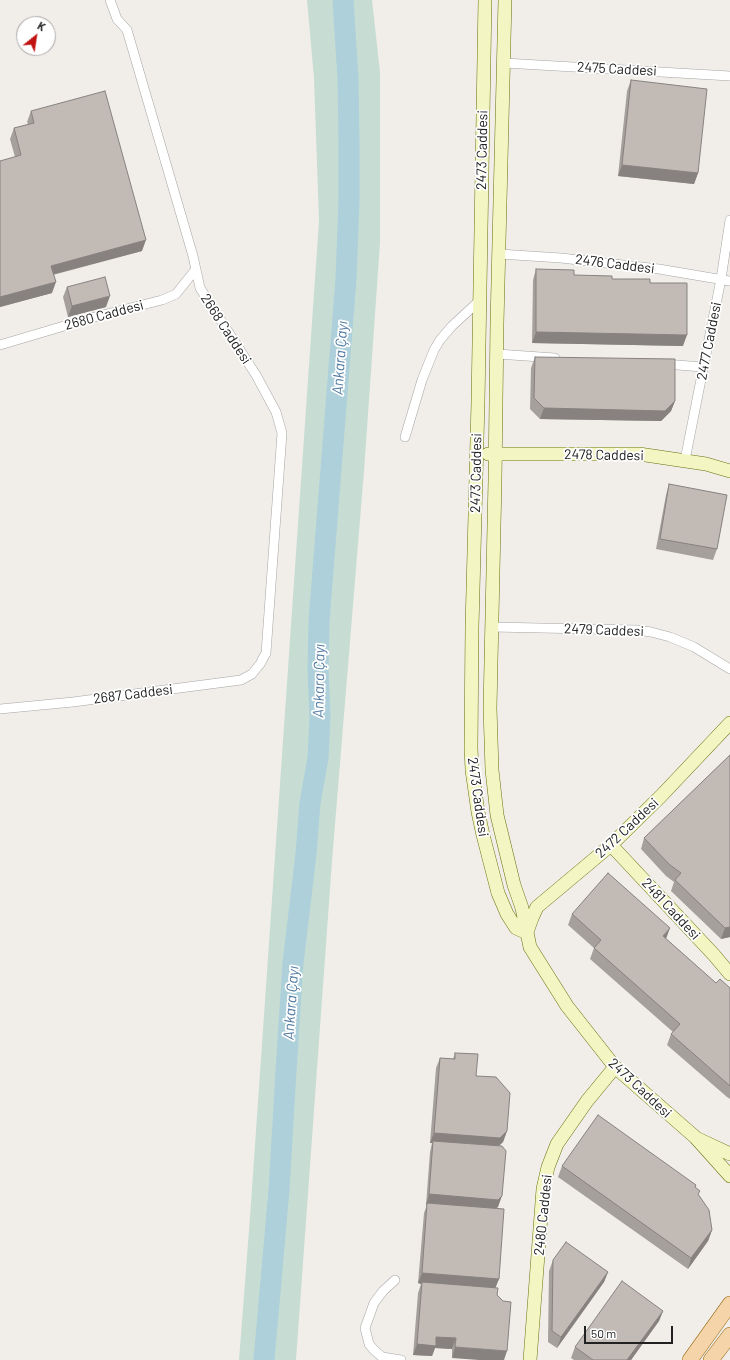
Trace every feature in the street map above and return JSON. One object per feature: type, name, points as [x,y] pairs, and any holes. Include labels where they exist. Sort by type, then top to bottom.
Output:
[{"type":"main road","points":[[690,1360],[730,1304]]},
{"type":"main road","points":[[711,1360],[730,1335]]},
{"type":"street","name":"2668 Caddesi","points":[[110,0],[117,19],[127,30],[196,269],[200,288],[256,375],[276,412],[282,433],[266,653],[260,664]]},
{"type":"street","name":"2473 Caddesi","points":[[485,0],[477,454],[472,627],[471,748],[472,770],[483,835],[498,893],[507,914],[516,928],[526,933]]},
{"type":"street","name":"2473 Caddesi","points":[[505,0],[490,708],[493,787],[500,833],[514,885],[522,908],[530,947],[567,1006],[615,1067],[695,1137],[730,1176]]},
{"type":"street","name":"2475 Caddesi","points":[[504,63],[730,76]]},
{"type":"street","name":"2477 Caddesi","points":[[685,460],[703,367],[725,280],[730,220]]},
{"type":"street","name":"2476 Caddesi","points":[[499,254],[562,258],[659,269],[725,280]]},
{"type":"street","name":"2680 Caddesi","points":[[0,345],[91,318],[162,300],[176,294],[196,269]]},
{"type":"street","points":[[405,437],[422,380],[434,350],[452,326],[479,300]]},
{"type":"street","points":[[497,354],[560,358]]},
{"type":"street","points":[[656,364],[703,367]]},
{"type":"street","name":"2478 Caddesi","points":[[477,454],[639,454],[685,460],[730,471]]},
{"type":"street","name":"2479 Caddesi","points":[[492,627],[637,630],[651,632],[670,637],[694,647],[730,669]]},
{"type":"street","name":"2687 Caddesi","points":[[0,709],[72,702],[241,680],[252,674],[260,664]]},
{"type":"street","name":"2472 Caddesi","points":[[526,933],[537,908],[611,845],[661,796],[730,723]]},
{"type":"street","name":"2481 Caddesi","points":[[611,845],[729,971]]},
{"type":"street","name":"2480 Caddesi","points":[[530,1360],[543,1189],[548,1167],[557,1144],[587,1101],[615,1067]]},
{"type":"street","name":"2473 Caddesi","points":[[695,1137],[730,1154]]},
{"type":"street","points":[[395,1280],[383,1291],[374,1303],[365,1328],[369,1344],[374,1350],[382,1357],[401,1360]]},
{"type":"green space","points":[[307,0],[372,0],[380,72],[380,243],[364,471],[332,861],[296,1360],[239,1360],[319,221],[314,78]]},
{"type":"building","points":[[631,80],[707,89],[698,173],[622,165]]},
{"type":"building","points":[[105,91],[146,240],[51,266],[56,282],[0,297],[0,161],[21,155],[14,128],[34,123],[31,111]]},
{"type":"building","points":[[536,269],[574,270],[574,275],[612,276],[612,279],[650,279],[650,283],[687,283],[687,335],[536,332]]},
{"type":"building","points":[[105,277],[110,296],[72,306],[67,287]]},
{"type":"building","points":[[535,357],[675,359],[675,401],[665,411],[544,408],[534,398]]},
{"type":"building","points":[[669,484],[727,495],[717,549],[660,539]]},
{"type":"building","points":[[730,755],[730,927],[725,928],[675,880],[681,873],[670,865],[644,838]]},
{"type":"building","points":[[608,873],[670,928],[663,936],[716,983],[720,979],[730,988],[730,1086],[671,1034],[680,1024],[594,948],[601,940],[572,914]]},
{"type":"building","points":[[455,1053],[478,1054],[476,1076],[496,1077],[510,1093],[507,1131],[500,1138],[434,1133],[440,1058],[455,1059]]},
{"type":"building","points":[[598,1115],[696,1185],[695,1187],[700,1191],[698,1194],[709,1210],[712,1230],[691,1258],[562,1166]]},
{"type":"building","points":[[433,1141],[502,1146],[506,1151],[502,1196],[498,1200],[429,1194]]},
{"type":"building","points":[[427,1203],[504,1209],[499,1279],[422,1273]]},
{"type":"building","points":[[566,1242],[608,1272],[561,1337],[552,1331],[553,1260]]},
{"type":"building","points":[[622,1281],[663,1311],[627,1360],[593,1360],[575,1347]]},
{"type":"building","points":[[422,1282],[498,1288],[497,1295],[503,1301],[511,1302],[507,1351],[455,1347],[456,1338],[436,1337],[436,1346],[417,1344]]},
{"type":"waterway","name":"Ankara Çayı","points":[[264,1360],[279,1190],[293,963],[306,854],[310,803],[318,758],[320,716],[318,670],[319,621],[346,279],[349,201],[349,141],[348,78],[343,0]]}]
